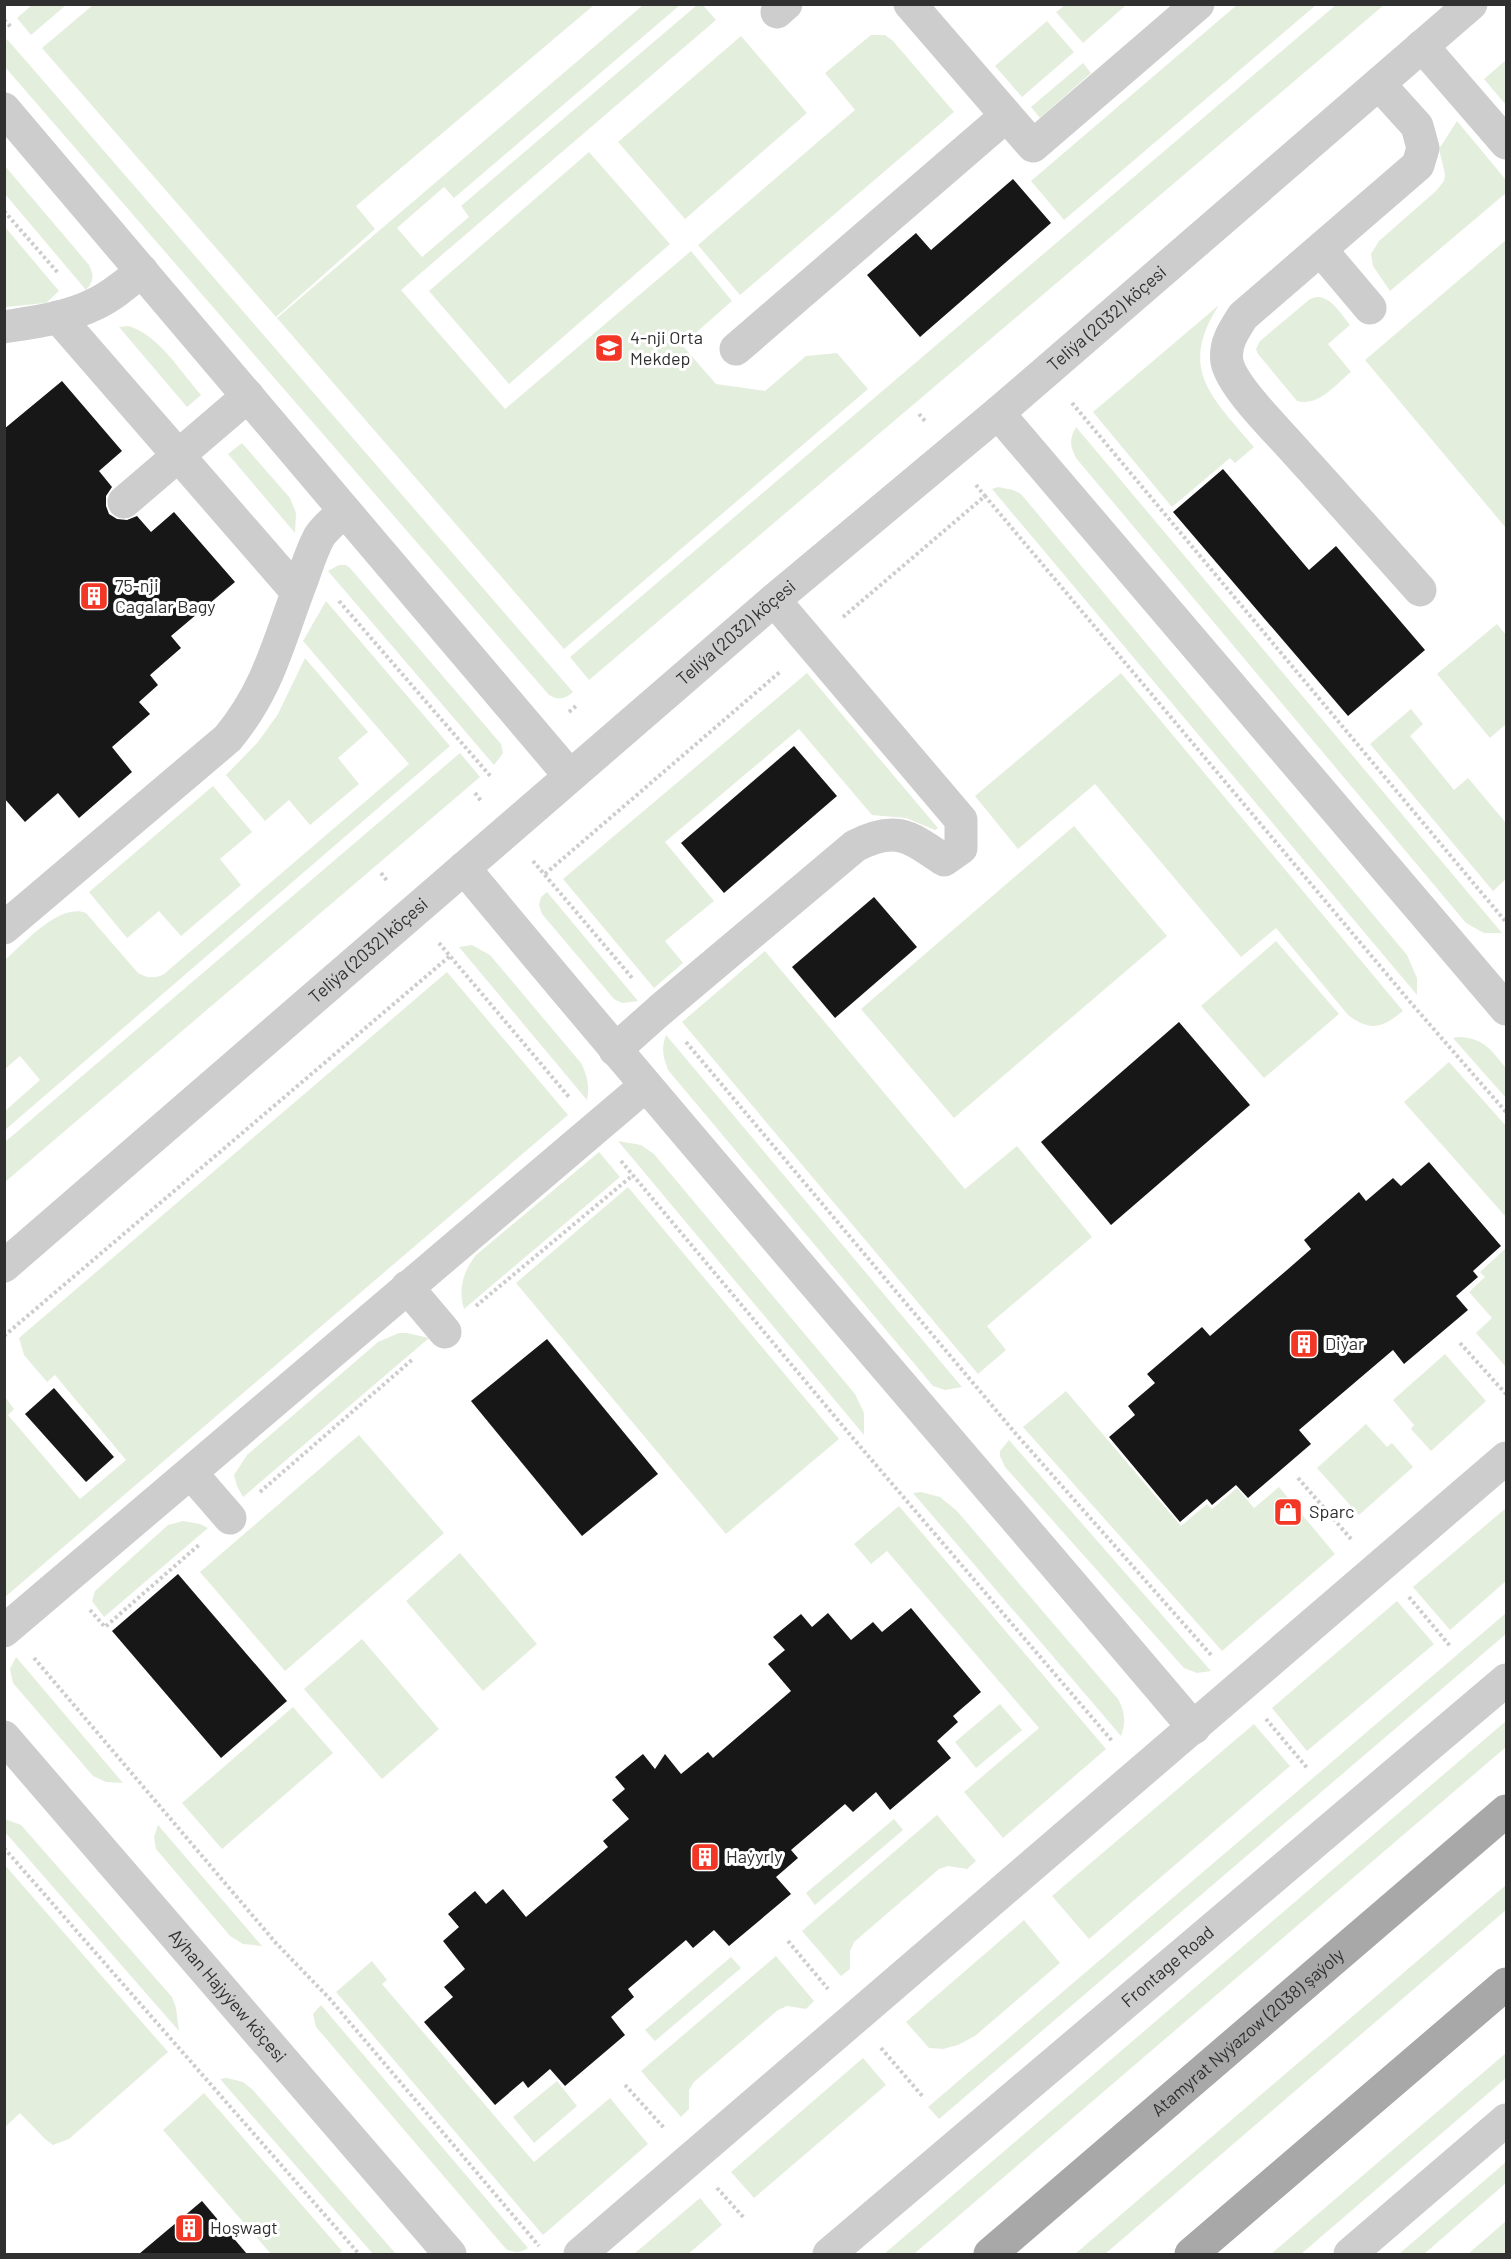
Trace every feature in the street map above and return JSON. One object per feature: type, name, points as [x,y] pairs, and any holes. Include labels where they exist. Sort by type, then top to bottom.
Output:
[{"type":"main road","name":"Atamyrat Nyýazow (2038) şaýoly","points":[[990,2254],[1506,1811]]},
{"type":"main road","points":[[1191,2254],[1506,1984]]},
{"type":"street","points":[[910,4],[1033,146],[1198,4]]},
{"type":"street","name":"Teliýa (2032) köçesi","points":[[4,1266],[774,600],[998,413],[1471,4]]},
{"type":"street","points":[[1422,46],[1506,144]]},
{"type":"street","points":[[1379,84],[1418,126],[1423,148],[1418,165],[1244,316],[1231,334],[1226,349],[1227,364],[1237,382],[1267,420],[1420,590]]},
{"type":"street","points":[[4,109],[570,776]]},
{"type":"street","points":[[736,349],[1006,116]]},
{"type":"street","points":[[1321,250],[1370,308]]},
{"type":"street","points":[[4,327],[58,317],[95,304],[111,295],[141,271]]},
{"type":"street","points":[[58,317],[297,592]]},
{"type":"street","points":[[124,502],[248,396]]},
{"type":"street","points":[[998,413],[1506,1009]]},
{"type":"street","points":[[4,928],[228,738],[257,698],[273,662],[297,592],[320,536],[344,510]]},
{"type":"street","points":[[615,1050],[855,846],[875,836],[899,834],[922,845],[944,860],[961,848],[961,820],[774,600]]},
{"type":"street","points":[[464,868],[645,1086],[1194,1728]]},
{"type":"street","points":[[4,1631],[645,1086]]},
{"type":"street","points":[[408,1287],[445,1332]]},
{"type":"street","points":[[580,2254],[1506,1458]]},
{"type":"street","points":[[191,1473],[230,1518]]},
{"type":"street","name":"Frontage Road","points":[[829,2254],[1506,1680]]},
{"type":"street","name":"Aýhan Hajyýew köçesi","points":[[10,1754],[450,2254]]},
{"type":"street","points":[[1350,2254],[1506,2120]]},
{"type":"path","points":[[4,20],[12,28]]},
{"type":"path","points":[[1079,412],[1506,922]]},
{"type":"path","points":[[840,620],[985,496],[1411,1003],[1506,1112]]},
{"type":"path","points":[[781,671],[545,874],[1016,1434],[1216,1661]]},
{"type":"path","points":[[4,1336],[450,956],[852,1437],[881,1468],[1141,1774]]},
{"type":"path","points":[[108,1624],[445,1332],[633,1175]]},
{"type":"path","points":[[1460,1344],[1506,1394]]},
{"type":"path","points":[[1298,1478],[1352,1541]]},
{"type":"path","points":[[1407,1595],[1450,1646]]},
{"type":"path","points":[[31,1654],[275,1942],[328,1998],[544,2251]]},
{"type":"path","points":[[1264,1717],[1308,1769]]},
{"type":"path","points":[[4,1848],[359,2254]]},
{"type":"path","points":[[788,1941],[836,1997]]},
{"type":"path","points":[[880,2048],[924,2098]]},
{"type":"path","points":[[625,2085],[665,2129]]},
{"type":"path","points":[[717,2187],[745,2219]]},
{"type":"green space","points":[[1238,4],[1316,5],[1064,220],[1031,181]]},
{"type":"green space","points":[[1337,4],[1384,5],[589,680],[570,657]]},
{"type":"green space","points":[[32,5],[66,5],[31,35],[17,18]]},
{"type":"green space","points":[[93,5],[594,5],[356,206],[375,229],[276,317],[42,48]]},
{"type":"green space","points":[[643,5],[680,5],[454,198],[444,187],[397,228],[422,257],[469,217],[461,206],[697,5],[703,5],[716,20],[401,290],[505,409],[691,251],[732,301],[682,345],[716,384],[765,391],[806,356],[837,353],[868,389],[564,649],[277,318]]},
{"type":"green space","points":[[1065,5],[1126,5],[1083,43],[1056,12]]},
{"type":"green space","points":[[1047,21],[1074,52],[1022,97],[995,66]]},
{"type":"green space","points":[[871,35],[885,35],[893,41],[954,112],[740,295],[698,245],[855,110],[825,73]]},
{"type":"green space","points":[[741,36],[807,113],[685,219],[618,142]]},
{"type":"green space","points":[[7,39],[573,692],[562,698],[549,695],[5,67]]},
{"type":"green space","points":[[1506,60],[1506,105],[1484,79]]},
{"type":"green space","points":[[1083,63],[1091,73],[1040,118],[1031,107]]},
{"type":"green space","points":[[1457,121],[1506,180],[1506,193],[1390,291],[1373,266],[1371,254],[1379,241],[1436,191],[1444,181],[1445,174],[1439,149]]},
{"type":"green space","points":[[589,152],[670,244],[509,384],[429,291]]},
{"type":"green space","points":[[5,166],[89,265],[92,278],[86,290],[5,194]]},
{"type":"green space","points":[[5,227],[59,291],[46,303],[5,307]]},
{"type":"green space","points":[[1506,240],[1506,528],[1365,360]]},
{"type":"green space","points":[[1316,297],[1326,299],[1331,303],[1350,325],[1328,344],[1351,372],[1320,398],[1313,401],[1297,401],[1256,349],[1260,341],[1310,299]]},
{"type":"green space","points":[[1219,305],[1207,328],[1201,348],[1201,366],[1205,382],[1214,398],[1254,447],[1235,463],[1230,458],[1172,507],[1093,412]]},
{"type":"green space","points":[[128,326],[139,330],[159,345],[201,395],[187,407],[119,327]]},
{"type":"green space","points":[[1076,427],[1502,933],[1484,933],[1466,923],[1076,458],[1071,442]]},
{"type":"green space","points":[[242,443],[290,498],[296,513],[295,533],[228,454]]},
{"type":"green space","points":[[998,487],[1021,494],[1407,955],[1417,978],[1417,995],[992,489]]},
{"type":"green space","points":[[339,565],[346,565],[350,568],[501,744],[503,753],[494,765],[328,571]]},
{"type":"green space","points":[[326,601],[450,746],[5,1130],[5,1111],[40,1080],[20,1056],[5,1069],[5,960],[32,935],[42,926],[65,913],[76,911],[86,913],[138,973],[151,977],[161,976],[409,764],[303,641]]},
{"type":"green space","points":[[1497,624],[1506,635],[1506,724],[1490,738],[1437,674]]},
{"type":"green space","points":[[305,658],[368,732],[338,758],[359,784],[310,825],[289,800],[265,821],[226,775],[258,742],[278,714]]},
{"type":"green space","points":[[807,673],[938,828],[935,830],[906,818],[872,815],[799,729],[665,842],[714,901],[665,941],[683,963],[654,988],[563,879]]},
{"type":"green space","points":[[1121,673],[1403,1011],[1389,1021],[1376,1026],[1363,1024],[1348,1015],[1276,928],[1241,957],[1095,784],[1018,849],[975,796]]},
{"type":"green space","points":[[1411,709],[1423,724],[1410,736],[1454,790],[1468,778],[1506,823],[1506,879],[1493,891],[1370,744]]},
{"type":"green space","points":[[460,753],[480,777],[5,1182],[5,1142]]},
{"type":"green space","points":[[213,786],[252,832],[220,859],[241,885],[181,936],[159,911],[127,938],[89,892]]},
{"type":"green space","points":[[1074,826],[1167,936],[954,1118],[861,1009]]},
{"type":"green space","points":[[547,892],[638,1001],[622,1003],[614,999],[542,914],[539,905],[541,897]]},
{"type":"green space","points":[[1276,941],[1339,1014],[1264,1078],[1201,1006]]},
{"type":"green space","points":[[472,945],[490,955],[581,1063],[587,1081],[587,1100],[459,947]]},
{"type":"green space","points":[[765,951],[965,1189],[1017,1146],[1092,1237],[987,1326],[1006,1350],[978,1374],[682,1022]]},
{"type":"green space","points":[[447,972],[568,1115],[5,1597],[5,1397],[14,1409],[8,1415],[80,1499],[126,1460],[55,1375],[47,1382],[24,1355],[19,1338]]},
{"type":"green space","points":[[666,1035],[962,1387],[945,1390],[933,1386],[668,1070],[663,1052]]},
{"type":"green space","points":[[1453,1038],[1475,1040],[1486,1046],[1506,1068],[1506,1098]]},
{"type":"green space","points":[[1449,1062],[1506,1126],[1506,1217],[1404,1102]]},
{"type":"green space","points":[[618,1141],[641,1145],[654,1154],[855,1394],[864,1413],[864,1435]]},
{"type":"green space","points":[[599,1152],[620,1177],[464,1309],[463,1280],[476,1255]]},
{"type":"green space","points":[[628,1187],[839,1439],[726,1534],[516,1283]]},
{"type":"green space","points":[[1506,1248],[1506,1367],[1476,1333],[1492,1318],[1469,1292],[1485,1277],[1480,1272]]},
{"type":"green space","points":[[399,1333],[429,1338],[243,1497],[234,1475],[247,1455],[378,1342]]},
{"type":"green space","points":[[1445,1354],[1486,1401],[1431,1451],[1411,1429],[1414,1425],[1393,1400]]},
{"type":"green space","points":[[1066,1391],[1181,1526],[1207,1504],[1212,1509],[1237,1488],[1254,1508],[1279,1487],[1335,1554],[1222,1651],[1023,1427]]},
{"type":"green space","points":[[1366,1424],[1387,1447],[1392,1443],[1413,1467],[1359,1515],[1317,1468]]},
{"type":"green space","points":[[359,1435],[444,1533],[285,1671],[200,1572]]},
{"type":"green space","points":[[1009,1440],[1211,1671],[1197,1673],[1184,1668],[1005,1467],[1000,1451]]},
{"type":"green space","points":[[921,1492],[940,1497],[957,1511],[1118,1699],[1124,1717],[1121,1736],[913,1493]]},
{"type":"green space","points":[[899,1506],[1106,1749],[1003,1838],[964,1792],[1039,1728],[887,1551],[871,1564],[854,1544]]},
{"type":"green space","points":[[1506,1508],[1506,1581],[1450,1630],[1413,1587]]},
{"type":"green space","points":[[183,1521],[208,1528],[104,1617],[92,1601],[95,1591],[168,1525]]},
{"type":"green space","points":[[460,1553],[537,1644],[483,1691],[406,1601]]},
{"type":"green space","points":[[1397,1601],[1434,1644],[1307,1751],[1272,1708]]},
{"type":"green space","points":[[1506,1613],[1506,1634],[939,2119],[928,2107]]},
{"type":"green space","points":[[362,1639],[439,1729],[382,1779],[304,1689]]},
{"type":"green space","points":[[16,1657],[123,1783],[106,1782],[93,1776],[13,1683],[10,1669]]},
{"type":"green space","points":[[1000,1704],[1022,1730],[976,1768],[955,1742]]},
{"type":"green space","points":[[293,1707],[333,1753],[222,1849],[182,1803]]},
{"type":"green space","points":[[1506,1721],[1506,1747],[914,2254],[884,2254]]},
{"type":"green space","points":[[1254,1724],[1290,1766],[1089,1939],[1052,1896]]},
{"type":"green space","points":[[937,1815],[976,1861],[967,1869],[948,1866],[939,1869],[854,1942],[850,1951],[850,1969],[841,1976],[802,1931]]},
{"type":"green space","points":[[5,1819],[21,1825],[172,1997],[179,2031],[5,1832]]},
{"type":"green space","points":[[894,1819],[903,1830],[815,1905],[806,1893]]},
{"type":"green space","points":[[158,1825],[262,1946],[243,1944],[230,1936],[156,1849],[154,1837]]},
{"type":"green space","points":[[4,1864],[168,2052],[69,2139],[53,2145],[20,2113],[5,2127]]},
{"type":"green space","points":[[1506,1885],[1506,1910],[1105,2254],[1075,2254]]},
{"type":"green space","points":[[1024,1920],[1060,1963],[975,2036],[958,2045],[943,2049],[929,2048],[906,2022]]},
{"type":"green space","points":[[776,1956],[814,2001],[806,2009],[787,2006],[778,2010],[694,2082],[689,2090],[689,2109],[681,2117],[641,2071]]},
{"type":"green space","points":[[731,1957],[741,1968],[655,2041],[645,2030]]},
{"type":"green space","points":[[372,1961],[387,1980],[382,1984],[534,2162],[610,2098],[648,2144],[543,2235],[336,1992]]},
{"type":"green space","points":[[321,2005],[528,2248],[517,2252],[506,2249],[316,2027],[313,2014]]},
{"type":"green space","points":[[1506,2053],[1506,2078],[1301,2254],[1271,2254]]},
{"type":"green space","points":[[863,2058],[886,2085],[754,2198],[731,2172]]},
{"type":"green space","points":[[227,2078],[243,2082],[253,2090],[396,2254],[373,2254],[220,2079]]},
{"type":"green space","points":[[557,2081],[577,2106],[534,2143],[513,2117]]},
{"type":"green space","points":[[204,2093],[342,2251],[338,2254],[271,2254],[163,2130]]},
{"type":"green space","points":[[1506,2162],[1506,2183],[1424,2254],[1399,2254]]},
{"type":"green space","points":[[700,2198],[722,2225],[688,2254],[634,2254]]},
{"type":"green space","points":[[1506,2221],[1506,2254],[1468,2254]]},
{"type":"building","points":[[1013,179],[1051,223],[920,337],[867,275],[916,233],[931,250]]},
{"type":"building","name":"75-nji Cagalar Bagy","points":[[62,381],[122,451],[99,471],[112,487],[106,496],[109,514],[117,519],[127,520],[137,516],[151,532],[174,512],[235,582],[171,636],[181,648],[150,675],[158,685],[139,702],[150,714],[112,747],[132,772],[79,818],[58,793],[25,822],[4,798],[4,429]]},
{"type":"building","points":[[1223,469],[1309,570],[1336,546],[1425,650],[1348,716],[1173,512]]},
{"type":"building","points":[[794,746],[837,796],[724,893],[681,843]]},
{"type":"building","points":[[874,897],[917,947],[835,1018],[792,967]]},
{"type":"building","points":[[1179,1022],[1250,1105],[1111,1225],[1041,1142]]},
{"type":"building","name":"Diýar","points":[[1429,1162],[1501,1246],[1473,1271],[1478,1277],[1456,1296],[1468,1310],[1404,1364],[1393,1350],[1299,1430],[1311,1444],[1248,1498],[1236,1485],[1212,1505],[1207,1499],[1180,1522],[1109,1437],[1135,1415],[1128,1406],[1155,1383],[1147,1374],[1202,1327],[1210,1336],[1287,1270],[1311,1249],[1304,1240],[1359,1192],[1366,1201],[1393,1178],[1401,1186]]},
{"type":"building","points":[[547,1339],[658,1474],[582,1536],[471,1401]]},
{"type":"building","points":[[54,1388],[114,1457],[86,1482],[25,1414]]},
{"type":"building","points":[[178,1574],[287,1701],[221,1758],[112,1631]]},
{"type":"building","name":"Haýyrly","points":[[911,1608],[981,1692],[953,1716],[958,1722],[937,1741],[951,1758],[890,1810],[876,1792],[853,1812],[845,1804],[791,1850],[798,1858],[776,1877],[791,1894],[729,1946],[714,1930],[693,1948],[686,1940],[628,1989],[634,1997],[611,2017],[625,2035],[565,2086],[550,2069],[528,2088],[523,2081],[495,2105],[424,2022],[453,1997],[444,1987],[465,1969],[443,1941],[459,1927],[448,1914],[475,1891],[486,1904],[503,1889],[526,1917],[608,1847],[603,1841],[629,1819],[612,1800],[625,1789],[615,1777],[643,1754],[655,1769],[665,1754],[681,1774],[708,1752],[713,1758],[791,1691],[768,1664],[785,1650],[773,1637],[801,1614],[812,1627],[828,1613],[851,1640],[873,1622],[882,1632]]},
{"type":"building","name":"Hoşwagt","points":[[202,2201],[247,2254],[139,2254]]},
{"type":"place","name":"4-nji Orta Mekdep","points":[[609,348]]},
{"type":"place","name":"75-nji Cagalar Bagy","points":[[94,596]]},
{"type":"place","name":"Diýar","points":[[1304,1344]]},
{"type":"place","name":"Sparc","points":[[1288,1512]]},
{"type":"place","name":"Haýyrly","points":[[705,1857]]},
{"type":"place","name":"Hoşwagt","points":[[189,2228]]}]
